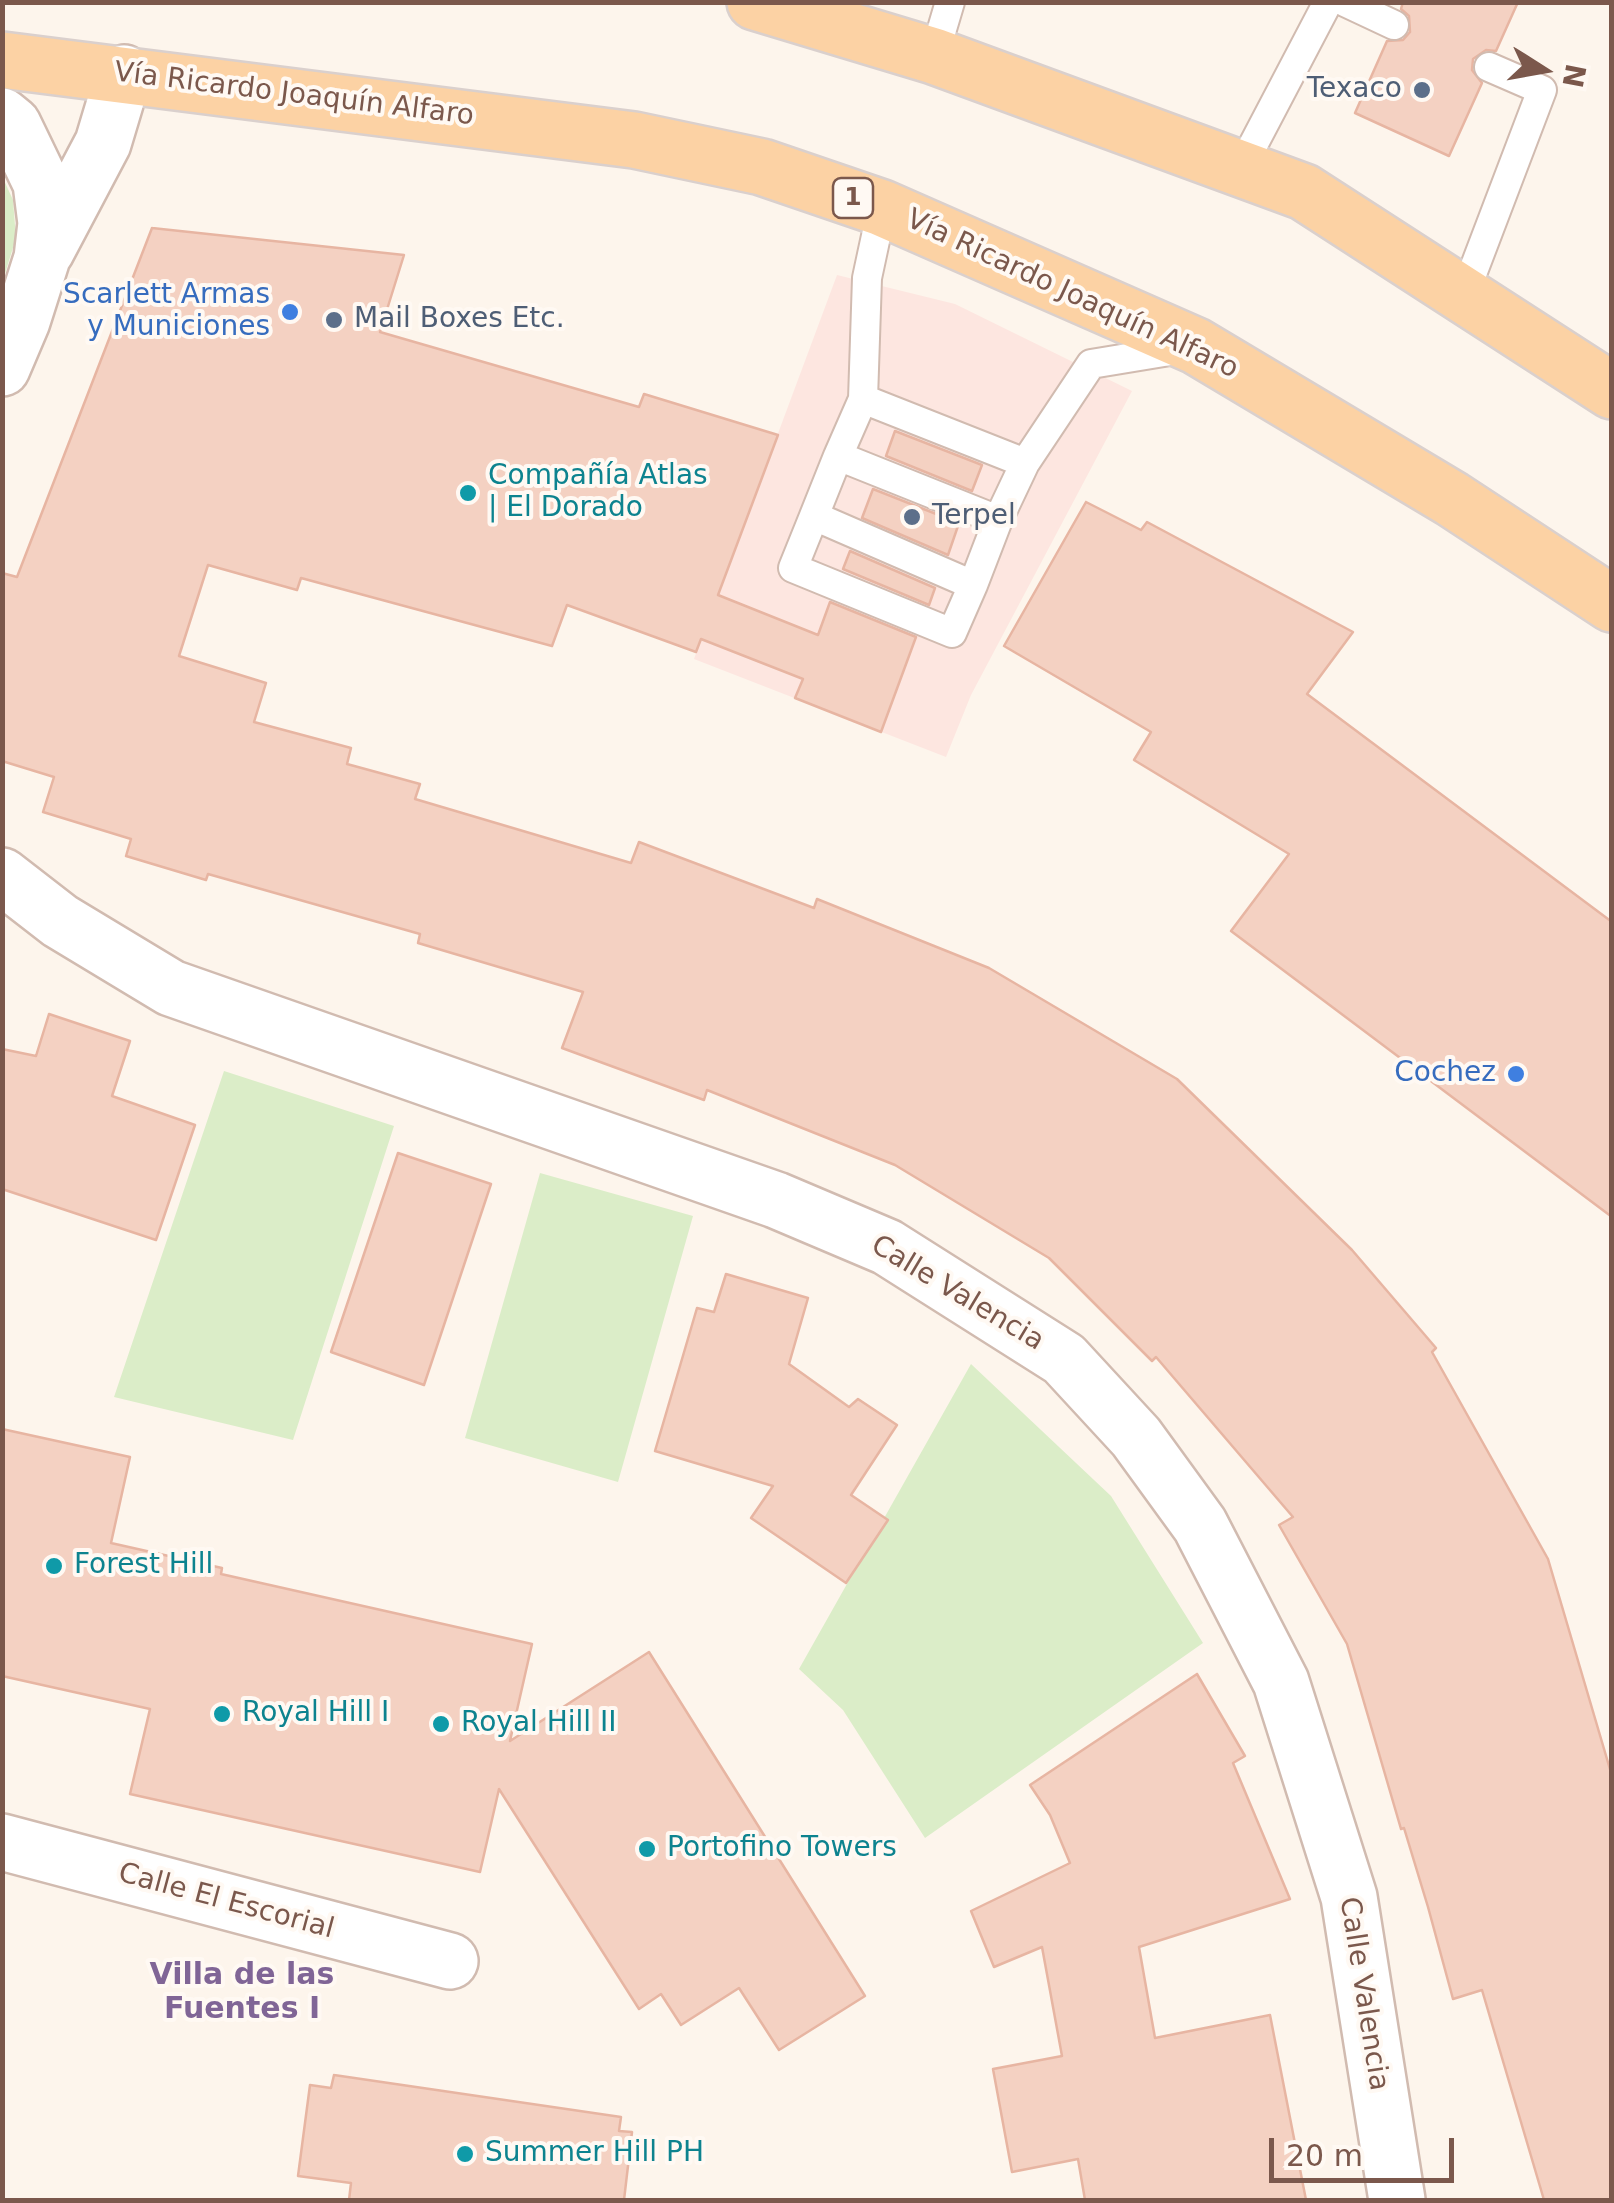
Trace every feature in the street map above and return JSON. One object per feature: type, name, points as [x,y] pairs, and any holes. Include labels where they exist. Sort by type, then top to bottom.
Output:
[{"type":"main road","points":[[755,2],[934,56],[1304,192],[1612,390]]},
{"type":"main road","name":"Vía Ricardo Joaquín Alfaro","points":[[2,60],[634,140],[762,167],[882,208],[1196,346],[1452,499],[1612,604]]},
{"type":"street","points":[[9,345],[42,258],[102,143],[124,73]]},
{"type":"street","points":[[2,116],[13,126],[41,182],[46,222],[42,258]]},
{"type":"street","name":"Calle Valencia","points":[[2,876],[60,921],[170,988],[776,1200],[888,1247],[1064,1360],[1136,1438],[1200,1525],[1281,1682],[1349,1897],[1396,2200]]},
{"type":"street","name":"Calle El Escorial","points":[[2,1842],[450,1961]]},
{"type":"lane","points":[[934,56],[950,2]]},
{"type":"lane","points":[[1241,168],[1328,2]]},
{"type":"lane","points":[[1345,2],[1394,25]]},
{"type":"lane","points":[[1464,295],[1542,90],[1489,67]]},
{"type":"lane","points":[[882,208],[867,278],[862,399],[794,568],[952,633],[1026,462],[1091,364],[1196,346]]},
{"type":"lane","points":[[862,399],[1026,462]]},
{"type":"lane","points":[[838,456],[998,520]]},
{"type":"lane","points":[[814,516],[972,585]]},
{"type":"shaded area","points":[[837,275],[955,304],[1132,391],[971,695],[946,757],[694,659]]},
{"type":"green space","points":[[2,176],[13,200],[16,238],[3,280]]},
{"type":"green space","points":[[224,1071],[394,1126],[293,1440],[114,1397]]},
{"type":"green space","points":[[540,1173],[693,1216],[618,1482],[465,1438]]},
{"type":"green space","points":[[971,1364],[1111,1496],[1203,1643],[925,1838],[843,1710],[799,1669]]},
{"type":"building","name":"Texaco","points":[[1403,2],[1518,2],[1496,51],[1486,50],[1473,59],[1472,70],[1482,83],[1449,156],[1355,113],[1387,41],[1403,40],[1410,32],[1409,16],[1401,9]]},
{"type":"building","points":[[152,228],[404,255],[380,332],[639,407],[644,394],[778,435],[718,595],[818,635],[830,602],[916,637],[881,732],[795,698],[803,679],[701,639],[696,652],[567,605],[552,646],[301,578],[297,590],[208,565],[179,656],[266,683],[254,722],[351,748],[347,764],[420,784],[415,799],[631,863],[639,842],[814,908],[817,899],[989,968],[1177,1079],[1352,1250],[1436,1348],[1432,1352],[1548,1559],[1612,1776],[1612,2200],[1544,2200],[1482,1990],[1453,1999],[1347,1644],[1279,1525],[1293,1517],[1156,1357],[1152,1361],[1049,1258],[895,1165],[707,1090],[704,1100],[562,1048],[583,992],[418,943],[420,934],[208,874],[206,880],[126,856],[131,839],[43,812],[54,777],[2,761],[2,573],[17,577]]},
{"type":"building","points":[[895,431],[982,465],[972,491],[886,456]]},
{"type":"building","points":[[873,489],[959,523],[948,555],[862,518]]},
{"type":"building","points":[[1086,502],[1141,530],[1147,522],[1353,632],[1307,694],[1612,922],[1612,1217],[1231,931],[1289,854],[1134,760],[1151,732],[1004,646]]},
{"type":"building","points":[[850,551],[935,588],[929,605],[843,569]]},
{"type":"building","points":[[49,1014],[130,1041],[112,1096],[195,1125],[156,1240],[2,1189],[2,1049],[36,1056]]},
{"type":"building","points":[[398,1153],[491,1184],[424,1385],[331,1352]]},
{"type":"building","points":[[726,1274],[808,1298],[789,1364],[849,1407],[858,1399],[897,1425],[851,1495],[888,1520],[846,1583],[751,1518],[773,1486],[655,1451],[697,1308],[714,1312]]},
{"type":"building","points":[[2,1429],[130,1457],[111,1543],[222,1568],[221,1574],[532,1644],[510,1741],[649,1652],[865,1996],[779,2050],[739,1988],[681,2025],[661,1994],[639,2009],[499,1789],[480,1872],[130,1794],[150,1709],[2,1676]]},
{"type":"building","points":[[1197,1674],[1245,1756],[1233,1763],[1290,1899],[1139,1947],[1155,2038],[1270,2015],[1306,2200],[1085,2200],[1078,2159],[1012,2172],[993,2069],[1062,2056],[1042,1947],[994,1967],[971,1911],[1070,1863],[1050,1815],[1030,1785]]},
{"type":"building","name":"Summer Hill PH","points":[[334,2075],[621,2117],[619,2131],[632,2132],[624,2200],[349,2200],[351,2183],[298,2176],[310,2085],[331,2088]]},
{"type":"place","name":"Texaco","points":[[1422,90]]},
{"type":"place","name":"Scarlett Armas y Municiones","points":[[290,312]]},
{"type":"place","name":"Mail Boxes Etc.","points":[[334,320]]},
{"type":"place","name":"Compañía Atlas | El Dorado","points":[[468,493]]},
{"type":"place","name":"Terpel","points":[[912,517]]},
{"type":"place","name":"Cochez","points":[[1516,1074]]},
{"type":"place","name":"Forest Hill","points":[[54,1566]]},
{"type":"place","name":"Royal Hill I","points":[[222,1714]]},
{"type":"place","name":"Royal Hill II","points":[[441,1724]]},
{"type":"place","name":"Portofino Towers","points":[[647,1849]]},
{"type":"place","name":"Summer Hill PH","points":[[465,2154]]},
{"type":"district","name":"Villa de las Fuentes I","points":[[242,1993]]}]
